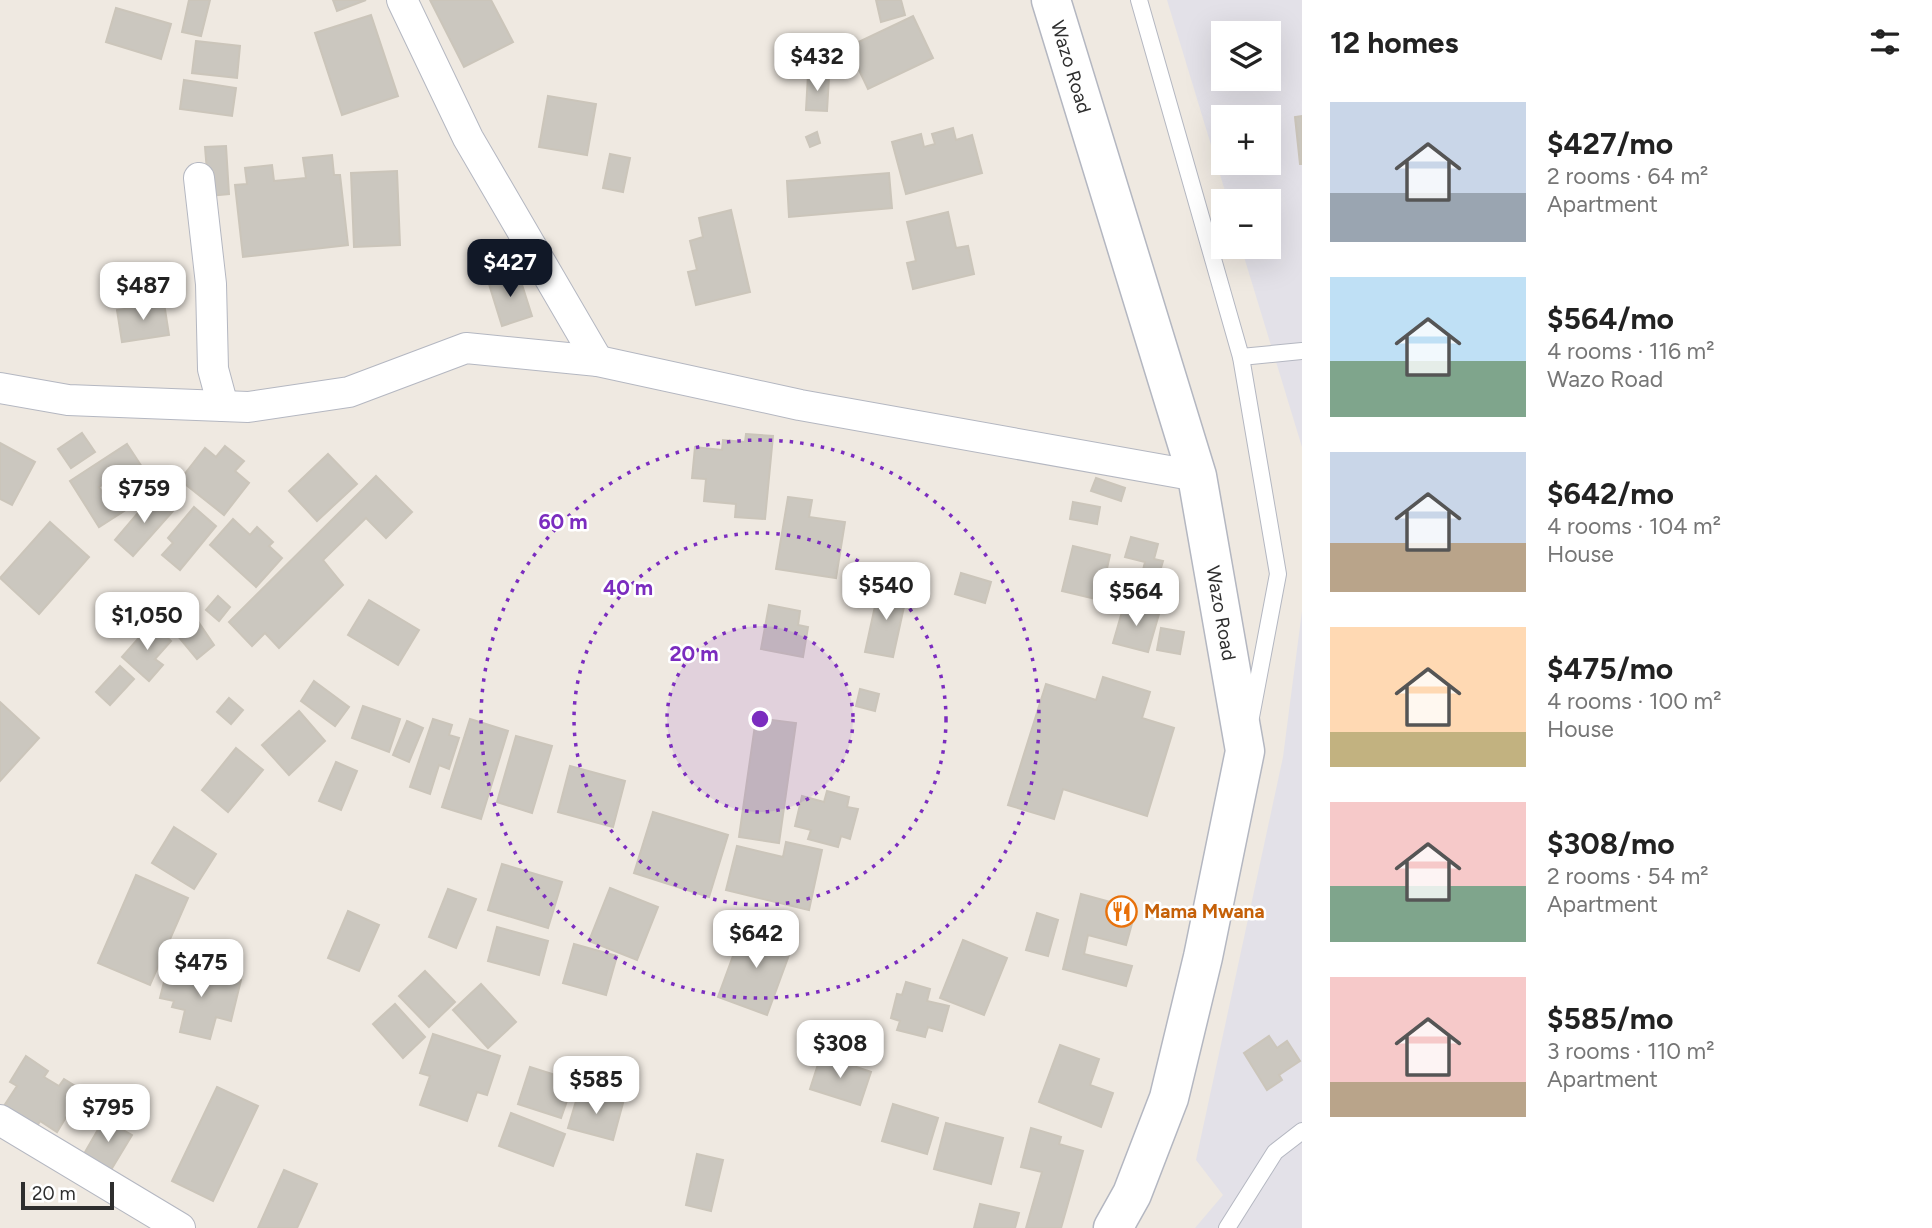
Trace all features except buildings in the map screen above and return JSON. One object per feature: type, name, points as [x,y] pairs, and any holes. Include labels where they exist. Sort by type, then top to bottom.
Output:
[{"type":"main road","name":"Wazo Road","points":[[1051,0],[1197,476],[1245,751],[1203,957],[1169,1098],[1132,1194],[1113,1228]]},
{"type":"street","points":[[402,0],[468,138],[598,361]]},
{"type":"street","points":[[198,178],[211,284],[213,369],[223,406]]},
{"type":"street","points":[[0,388],[68,400],[259,406],[349,392],[466,348],[598,361],[800,405],[1197,476]]},
{"type":"street","points":[[0,1120],[180,1228]]},
{"type":"lane","points":[[1139,0],[1241,358],[1278,574],[1245,751]]},
{"type":"lane","points":[[1241,358],[1302,351]]},
{"type":"lane","points":[[1227,1228],[1275,1152],[1302,1131]]},
{"type":"shaded area","points":[[1167,0],[1302,0],[1302,447],[1245,259],[1281,259],[1281,189],[1224,189],[1220,175],[1281,175],[1281,105],[1211,105],[1211,145]]},
{"type":"shaded area","points":[[1302,611],[1302,1228],[1195,1228],[1223,1195],[1196,1160],[1283,757]]},
{"type":"place","name":"Mama Mwana","points":[[1121,911]]}]
